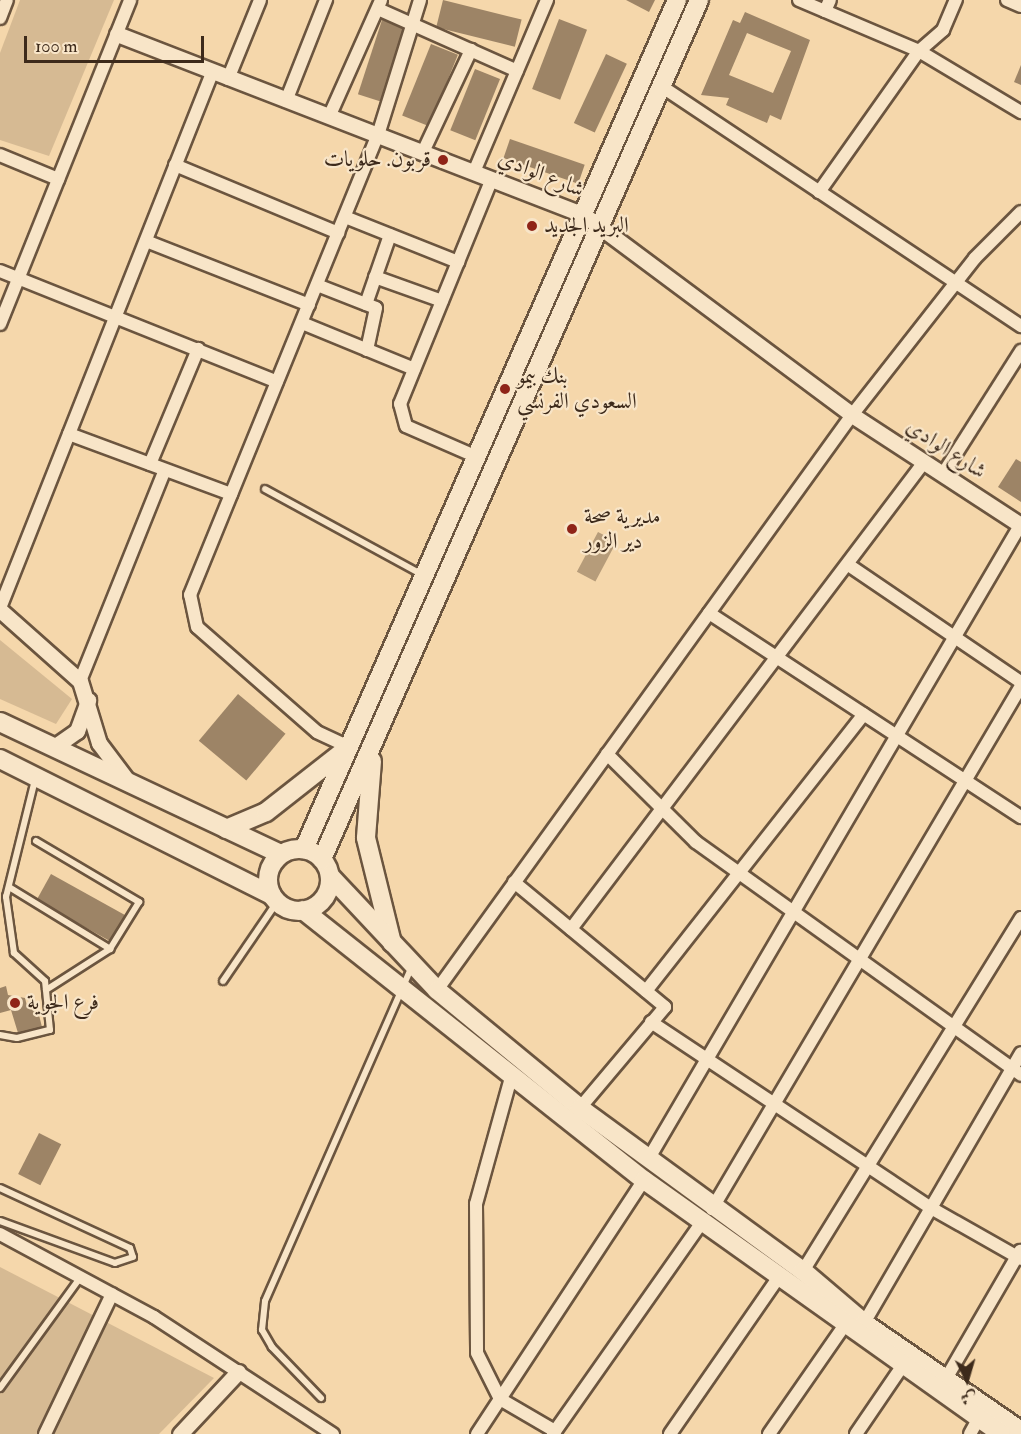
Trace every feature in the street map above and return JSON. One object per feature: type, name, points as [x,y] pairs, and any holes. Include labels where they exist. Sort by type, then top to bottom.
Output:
[{"type":"main road","points":[[304,849],[677,0]]},
{"type":"main road","points":[[303,910],[320,902],[326,867],[376,735],[699,0]]},
{"type":"main road","points":[[0,722],[280,854],[304,849]]},
{"type":"main road","points":[[376,735],[366,798],[366,837],[394,947]]},
{"type":"main road","points":[[226,830],[299,789],[349,747]]},
{"type":"main road","points":[[4,763],[36,776],[274,899],[303,910],[644,1180],[803,1271],[864,1323],[947,1377],[1015,1430]]},
{"type":"main road","points":[[304,849],[326,867],[394,947],[437,990],[580,1108],[650,1158],[707,1216],[778,1278],[903,1365],[975,1426],[1015,1430]]},
{"type":"main road","points":[[274,899],[267,878],[280,854]]},
{"type":"street","points":[[0,18],[7,0]]},
{"type":"street","points":[[0,324],[130,0]]},
{"type":"street","points":[[228,79],[260,0]]},
{"type":"street","points":[[286,101],[326,0]]},
{"type":"street","points":[[349,747],[317,732],[197,627],[190,595],[378,135],[420,0]]},
{"type":"street","points":[[474,172],[547,0]]},
{"type":"street","points":[[799,0],[828,6],[919,51],[1021,112]]},
{"type":"street","points":[[819,192],[919,51],[943,30],[956,0]]},
{"type":"street","points":[[1007,0],[1021,6]]},
{"type":"street","points":[[329,117],[380,4],[414,25],[517,71]]},
{"type":"street","name":"شارع الوادي","points":[[117,34],[228,79],[584,215],[852,415],[1021,525]]},
{"type":"street","points":[[423,152],[471,50]]},
{"type":"street","points":[[129,782],[99,743],[88,700],[80,681],[0,609],[213,73]]},
{"type":"street","points":[[661,86],[1021,326]]},
{"type":"street","points":[[0,154],[58,179]]},
{"type":"street","points":[[175,165],[338,233]]},
{"type":"street","points":[[477,457],[406,426],[400,404],[492,179]]},
{"type":"street","points":[[437,990],[852,415],[1002,227],[1021,212]]},
{"type":"street","points":[[345,217],[458,262]]},
{"type":"street","points":[[366,304],[390,235]]},
{"type":"street","points":[[146,241],[309,305]]},
{"type":"street","points":[[0,271],[277,382]]},
{"type":"street","points":[[375,276],[442,302]]},
{"type":"street","points":[[317,285],[366,304],[377,315],[367,350]]},
{"type":"street","points":[[302,322],[414,369]]},
{"type":"street","points":[[150,464],[198,349]]},
{"type":"street","points":[[943,474],[1021,351]]},
{"type":"street","points":[[69,434],[231,494]]},
{"type":"street","points":[[571,929],[850,566],[924,462]]},
{"type":"street","points":[[80,681],[165,470]]},
{"type":"street","points":[[650,1158],[1021,525]]},
{"type":"street","points":[[512,1074],[476,1204],[477,1353],[500,1399],[554,1432],[707,1216],[1021,684],[850,566]]},
{"type":"street","points":[[709,612],[1021,817]]},
{"type":"street","points":[[54,747],[77,731],[88,700]]},
{"type":"street","points":[[645,991],[864,714]]},
{"type":"street","points":[[607,754],[662,810],[739,872],[955,1025],[1016,1072]]},
{"type":"street","points":[[514,882],[665,1007],[580,1108]]},
{"type":"street","points":[[803,1271],[1021,918]]},
{"type":"street","points":[[651,1023],[931,1208],[1020,1255],[947,1377]]},
{"type":"street","points":[[864,1323],[931,1208],[1016,1072],[1021,1053]]},
{"type":"street","points":[[477,1434],[644,1180]]},
{"type":"street","points":[[0,1234],[112,1294],[333,1434]]},
{"type":"street","points":[[670,1434],[778,1278]]},
{"type":"street","points":[[45,1434],[112,1294]]},
{"type":"street","points":[[769,1434],[844,1326]]},
{"type":"street","points":[[856,1434],[903,1365]]},
{"type":"street","points":[[180,1434],[238,1372]]},
{"type":"lane","points":[[265,489],[424,575]]},
{"type":"lane","points":[[0,907],[6,897],[36,776]]},
{"type":"lane","points":[[36,840],[139,902],[110,949],[46,990]]},
{"type":"lane","points":[[9,886],[110,949]]},
{"type":"lane","points":[[0,1035],[17,1038],[50,1030],[46,990],[32,966],[14,954],[6,897]]},
{"type":"lane","points":[[223,981],[274,899]]},
{"type":"lane","points":[[321,1398],[272,1347],[262,1315],[321,1168],[413,966]]},
{"type":"lane","points":[[0,1188],[130,1248],[133,1257],[115,1263],[0,1221]]},
{"type":"lane","points":[[0,1388],[81,1277]]},
{"type":"shaded area","points":[[20,0],[114,0],[49,156],[0,140],[0,53]]},
{"type":"shaded area","points":[[598,532],[617,542],[595,582],[577,572]]},
{"type":"shaded area","points":[[0,640],[72,699],[56,724],[0,699]]},
{"type":"shaded area","points":[[0,1267],[214,1378],[159,1434],[0,1434]]},
{"type":"building","points":[[443,0],[522,20],[515,47],[436,27]]},
{"type":"building","points":[[626,0],[655,0],[649,12]]},
{"type":"building","points":[[745,12],[810,40],[781,120],[770,115],[767,123],[726,105],[729,98],[701,95],[733,20],[740,23]],"holes":[[[747,33],[791,51],[773,93],[729,75]]]},
{"type":"building","points":[[559,19],[587,30],[560,100],[532,89]]},
{"type":"building","points":[[382,20],[409,29],[385,103],[358,94]]},
{"type":"building","points":[[431,44],[458,55],[429,126],[402,115]]},
{"type":"building","points":[[606,54],[627,64],[595,133],[574,123]]},
{"type":"building","points":[[1021,65],[1021,85],[1014,82]]},
{"type":"building","points":[[475,69],[500,79],[475,140],[450,130]]},
{"type":"building","points":[[510,139],[585,165],[578,184],[503,158]]},
{"type":"building","points":[[1016,459],[1021,462],[1021,502],[998,487]]},
{"type":"building","points":[[238,694],[285,734],[246,781],[199,741]]},
{"type":"building","points":[[51,874],[126,916],[112,942],[36,900]]},
{"type":"building","points":[[6,986],[8,995],[25,998],[27,1006],[36,1003],[42,1027],[18,1033],[11,1010],[0,1013],[0,988]]},
{"type":"building","points":[[39,1133],[61,1144],[40,1185],[18,1174]]},
{"type":"place","name":"قربون. حلويات","points":[[443,160]]},
{"type":"place","name":"البريد الجديد","points":[[532,226]]},
{"type":"place","name":"بنك بيمو السعودي الفرنسي","points":[[505,389]]},
{"type":"place","name":"مديرية صحة دير الزور","points":[[572,529]]},
{"type":"place","name":"فرع الجوية","points":[[15,1003]]}]
